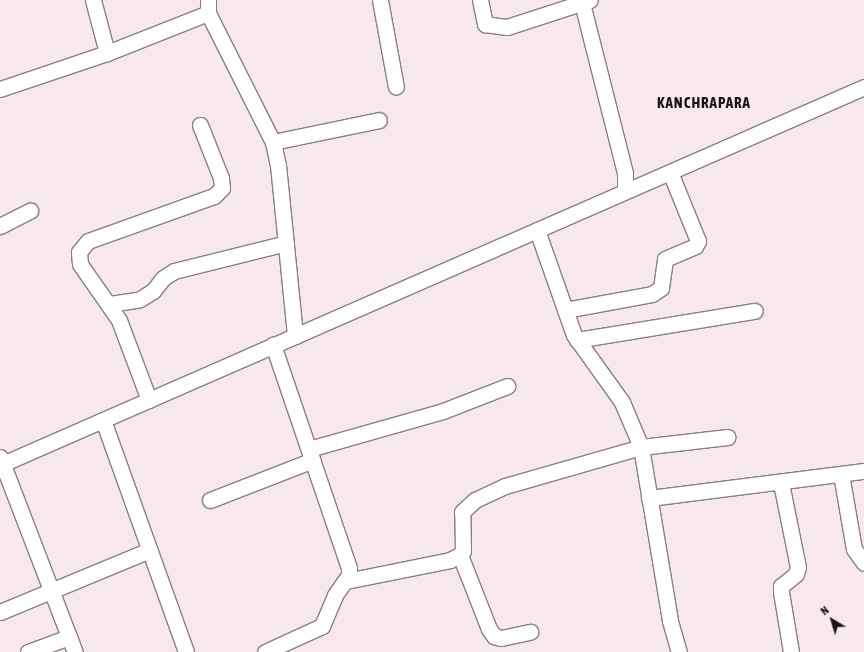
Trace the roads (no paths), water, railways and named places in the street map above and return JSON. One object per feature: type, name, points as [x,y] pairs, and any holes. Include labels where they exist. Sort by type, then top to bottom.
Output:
[{"type":"street","points":[[93,0],[107,53]]},
{"type":"street","points":[[380,0],[396,87]]},
{"type":"street","points":[[480,0],[485,24],[507,27],[586,1],[625,173],[625,191]]},
{"type":"street","points":[[0,89],[107,53],[208,7],[273,142],[278,165],[295,336]]},
{"type":"street","points":[[75,652],[1,462],[103,420],[864,87]]},
{"type":"street","points":[[273,142],[379,120]]},
{"type":"street","points":[[149,400],[119,320],[110,304],[94,287],[80,264],[79,252],[88,241],[214,196],[222,188],[221,178],[200,126]]},
{"type":"street","points":[[565,310],[652,294],[661,288],[665,259],[695,246],[698,241],[670,172]]},
{"type":"street","points":[[0,226],[30,211]]},
{"type":"street","points":[[537,230],[576,340],[622,402],[641,447],[670,621],[679,652]]},
{"type":"street","points":[[110,304],[140,299],[153,291],[164,278],[174,271],[286,243]]},
{"type":"street","points":[[576,340],[756,311]]},
{"type":"street","points":[[265,652],[322,626],[335,595],[346,581],[349,568],[273,345]]},
{"type":"street","points":[[210,500],[311,455],[443,411],[507,386]]},
{"type":"street","points":[[103,420],[186,652]]},
{"type":"street","points":[[346,581],[450,560],[460,555],[463,551],[462,512],[475,500],[505,486],[641,447],[727,437]]},
{"type":"street","points":[[649,498],[781,483],[864,471]]},
{"type":"street","points":[[841,474],[854,549],[864,563]]},
{"type":"street","points":[[781,483],[798,567],[796,574],[781,586],[791,652]]},
{"type":"street","points":[[0,612],[52,593],[150,550]]},
{"type":"street","points":[[460,555],[489,629],[494,636],[501,638],[530,632]]},
{"type":"street","points":[[28,652],[69,637]]},
{"type":"district","name":"KANCHRAPARA","points":[[704,103]]}]
